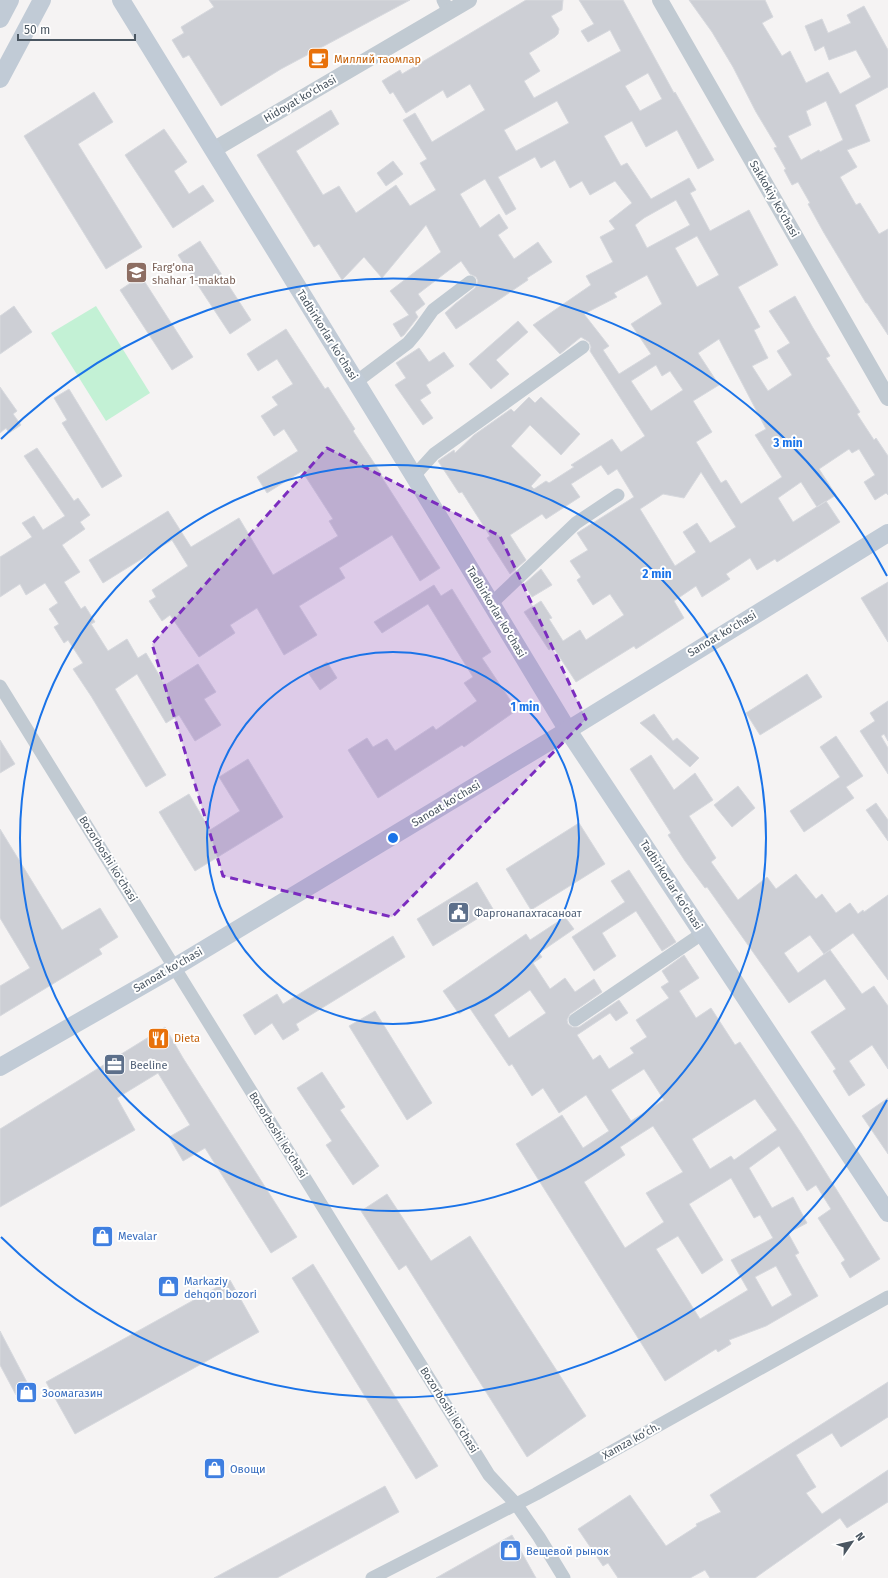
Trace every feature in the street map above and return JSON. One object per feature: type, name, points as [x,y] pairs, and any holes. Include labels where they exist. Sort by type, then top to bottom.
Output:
[{"type":"main road","points":[[0,19],[10,0]]},
{"type":"main road","points":[[0,79],[42,0]]},
{"type":"main road","name":"Tadbirkorlar ko'chasi","points":[[122,0],[492,603],[567,729],[888,1213]]},
{"type":"main road","name":"Sanoat ko'chasi","points":[[0,1067],[175,967],[555,738],[567,729],[888,533]]},
{"type":"street","name":"Hidoyat ko'chasi","points":[[213,150],[446,6],[469,0]]},
{"type":"street","name":"Sakkokiy ko'chasi","points":[[660,0],[888,398]]},
{"type":"street","points":[[356,382],[408,343],[433,310],[470,282]]},
{"type":"street","points":[[414,476],[434,454],[583,347]]},
{"type":"street","points":[[492,603],[576,523],[618,495]]},
{"type":"street","name":"Bozorboshi ko'chasi","points":[[0,686],[489,1475],[516,1504],[539,1537],[564,1578]]},
{"type":"street","points":[[575,1020],[702,934]]},
{"type":"street","name":"Xamza ko‘ch.","points":[[372,1578],[516,1504],[888,1297]]},
{"type":"highlighted area","points":[[327,448],[500,536],[586,719],[392,917],[223,876],[152,644]]},
{"type":"green space","points":[[96,306],[150,393],[106,421],[51,333]]},
{"type":"building","points":[[209,0],[410,0],[281,69],[221,106],[189,55],[183,58],[172,40],[184,33],[181,27],[214,7]]},
{"type":"building","points":[[526,0],[563,0],[562,10],[551,16],[559,29],[558,34],[529,53],[540,71],[524,81],[534,98],[621,51],[610,30],[588,42],[581,31],[594,24],[579,0],[623,0],[674,93],[675,92],[714,160],[698,169],[677,130],[646,147],[632,121],[604,136],[621,166],[627,163],[651,199],[689,178],[696,190],[690,193],[710,231],[749,210],[778,265],[738,287],[760,327],[754,330],[768,358],[752,366],[768,391],[792,375],[777,351],[790,343],[769,311],[795,296],[830,356],[826,358],[860,412],[857,414],[874,440],[876,438],[888,456],[888,495],[886,493],[875,500],[864,482],[875,475],[859,449],[852,453],[849,449],[819,469],[836,495],[826,501],[840,522],[777,562],[775,559],[757,570],[750,558],[726,574],[730,579],[702,597],[696,586],[674,601],[684,618],[636,649],[634,646],[576,682],[553,647],[549,650],[524,612],[541,601],[552,618],[549,619],[563,641],[580,630],[586,640],[624,615],[610,594],[593,605],[577,580],[581,577],[570,561],[588,550],[577,533],[634,497],[617,469],[608,475],[601,465],[571,484],[580,497],[546,519],[542,514],[510,535],[526,560],[510,574],[487,538],[490,536],[462,492],[459,493],[438,461],[454,450],[455,453],[474,435],[511,409],[514,412],[529,397],[535,403],[541,397],[580,434],[561,455],[530,425],[511,446],[541,475],[531,486],[534,489],[546,481],[549,483],[574,467],[571,465],[612,439],[621,452],[645,436],[590,351],[591,347],[589,342],[581,337],[560,354],[533,325],[591,285],[586,276],[613,262],[600,237],[615,229],[609,221],[632,203],[615,181],[590,195],[582,181],[570,188],[555,160],[541,168],[535,157],[498,177],[516,209],[506,215],[485,179],[460,194],[480,228],[499,214],[508,228],[498,235],[514,259],[538,242],[552,262],[456,329],[445,313],[475,288],[478,281],[476,277],[470,274],[461,261],[418,294],[425,304],[415,312],[418,317],[401,337],[393,324],[409,315],[390,291],[441,252],[426,225],[382,278],[364,257],[342,280],[319,244],[314,247],[257,155],[331,110],[339,124],[296,151],[323,195],[339,186],[356,213],[396,185],[410,206],[436,190],[420,163],[427,159],[403,120],[415,113],[432,142],[485,110],[470,84],[447,98],[443,90],[406,113],[393,92],[390,94],[382,81],[400,70],[402,74]],"holes":[[[648,73],[662,99],[640,111],[625,86]],[[557,101],[569,123],[516,151],[504,130]],[[676,200],[690,225],[647,248],[635,225],[644,218]],[[697,236],[719,275],[697,287],[675,248]],[[647,275],[662,304],[631,324],[651,354],[619,374],[603,350],[609,346],[584,314],[617,297],[614,293]],[[719,339],[766,429],[755,435],[782,477],[741,504],[726,480],[721,483],[696,442],[712,432],[693,401],[719,385],[698,353]],[[656,365],[662,376],[670,371],[683,390],[651,411],[631,381]],[[701,472],[736,527],[710,543],[697,523],[683,532],[696,552],[675,566],[640,509],[663,494],[684,498]],[[801,482],[817,507],[793,522],[778,498]]]},
{"type":"building","points":[[689,0],[765,0],[773,17],[762,23],[782,56],[790,51],[806,83],[828,72],[840,94],[871,77],[856,50],[829,60],[824,46],[815,51],[805,26],[822,19],[828,33],[851,23],[847,15],[864,6],[888,50],[888,87],[855,105],[870,141],[847,150],[857,167],[840,177],[856,205],[860,203],[879,234],[888,229],[888,335],[866,303],[824,233],[798,182],[792,185],[784,170],[786,169],[774,148],[777,147],[712,32]],"holes":[[[826,101],[843,140],[820,152],[819,150],[801,160],[788,136],[811,125],[806,111]]]},
{"type":"building","points":[[94,92],[113,122],[78,144],[142,247],[106,269],[24,136]]},
{"type":"building","points":[[164,129],[187,162],[174,171],[189,194],[203,185],[214,201],[173,228],[125,155]]},
{"type":"building","points":[[393,161],[403,174],[386,186],[377,173]]},
{"type":"building","points":[[200,241],[251,320],[230,334],[178,255]]},
{"type":"building","points":[[141,276],[193,357],[172,370],[120,290]]},
{"type":"building","points":[[14,306],[32,332],[0,354],[0,316]]},
{"type":"building","points":[[518,321],[528,332],[496,360],[509,374],[491,389],[469,364]]},
{"type":"building","points":[[286,329],[325,389],[328,387],[355,429],[353,431],[440,568],[420,581],[392,535],[339,568],[345,578],[299,606],[317,635],[284,655],[257,608],[230,625],[235,633],[199,657],[170,615],[162,621],[149,601],[156,597],[152,590],[188,566],[172,540],[103,583],[89,560],[168,511],[191,547],[239,518],[273,575],[338,536],[329,521],[333,519],[302,471],[267,493],[257,477],[298,451],[284,429],[274,436],[261,416],[278,405],[272,397],[293,384],[277,359],[258,371],[247,354]]},
{"type":"building","points":[[419,348],[429,362],[444,352],[454,366],[426,385],[431,393],[420,400],[433,418],[423,425],[395,385],[406,378],[396,363]]},
{"type":"building","points":[[0,387],[17,411],[13,414],[21,425],[9,433],[6,428],[0,433]]},
{"type":"building","points":[[69,389],[122,476],[102,488],[62,423],[67,420],[54,398]]},
{"type":"building","points":[[37,448],[74,501],[78,498],[90,515],[80,522],[85,529],[62,545],[80,572],[64,582],[81,609],[85,606],[95,622],[91,624],[108,651],[127,639],[138,658],[146,653],[165,685],[198,664],[216,692],[204,699],[221,725],[195,741],[179,715],[166,723],[137,674],[115,689],[166,775],[146,787],[73,669],[83,663],[68,640],[64,643],[54,627],[59,624],[49,609],[58,603],[45,583],[26,595],[20,584],[0,597],[0,557],[32,537],[22,523],[34,516],[43,530],[65,516],[24,456]]},
{"type":"building","points":[[541,569],[552,585],[532,597],[524,584]]},
{"type":"building","points":[[888,582],[888,642],[861,598]]},
{"type":"building","points":[[434,585],[441,596],[452,589],[491,652],[482,658],[517,710],[464,747],[462,745],[378,798],[348,750],[367,738],[373,747],[387,739],[395,751],[433,726],[436,730],[477,701],[464,683],[473,677],[428,604],[382,633],[374,622]]},
{"type":"building","points":[[327,662],[337,678],[320,690],[309,674]]},
{"type":"building","points":[[807,674],[822,697],[760,735],[746,713]]},
{"type":"building","points":[[888,701],[888,741],[884,734],[881,736],[888,748],[888,774],[860,731],[875,721],[870,713]]},
{"type":"building","points":[[654,714],[673,741],[677,738],[699,758],[690,767],[640,723]]},
{"type":"building","points":[[836,736],[863,776],[846,787],[854,798],[804,832],[790,811],[840,777],[820,747]]},
{"type":"building","points":[[0,740],[15,764],[0,773]]},
{"type":"building","points":[[651,755],[674,790],[695,773],[713,800],[689,816],[716,858],[711,862],[738,900],[767,877],[776,889],[796,874],[816,899],[822,894],[836,913],[850,903],[858,914],[863,910],[864,912],[888,895],[888,980],[853,933],[824,954],[810,935],[784,953],[798,973],[830,950],[862,994],[874,986],[888,1006],[888,1069],[872,1045],[849,1061],[865,1085],[849,1096],[833,1071],[836,1069],[811,1032],[846,1009],[825,979],[789,1003],[707,887],[705,888],[685,861],[668,835],[671,833],[630,769]]},
{"type":"building","points":[[248,759],[283,817],[195,871],[159,812],[189,794],[210,830],[240,811],[219,777]]},
{"type":"building","points":[[738,786],[755,808],[732,827],[714,805]]},
{"type":"building","points":[[876,803],[888,820],[888,841],[866,810]]},
{"type":"building","points":[[579,823],[605,864],[531,910],[506,869]]},
{"type":"building","points":[[0,829],[62,930],[100,908],[118,937],[99,949],[102,954],[0,1016],[0,986],[30,968],[0,918]]},
{"type":"building","points":[[629,870],[676,942],[662,951],[636,911],[602,933],[616,956],[594,971],[572,937],[625,902],[611,881]]},
{"type":"building","points":[[477,882],[493,909],[433,946],[417,919]]},
{"type":"building","points":[[565,917],[574,929],[539,953],[542,957],[533,963],[550,989],[565,978],[575,992],[594,979],[602,992],[570,1014],[567,1020],[568,1024],[572,1027],[579,1027],[619,1000],[628,1013],[616,1021],[610,1013],[577,1035],[593,1060],[600,1055],[609,1069],[634,1053],[630,1048],[647,1037],[636,1020],[669,998],[661,987],[669,982],[662,971],[684,955],[699,978],[679,991],[696,1018],[711,1008],[735,1045],[740,1042],[801,1133],[880,1259],[850,1278],[841,1263],[845,1260],[818,1218],[831,1209],[816,1185],[807,1191],[779,1146],[749,1168],[772,1208],[793,1197],[807,1223],[788,1233],[799,1253],[795,1255],[818,1296],[766,1326],[729,1340],[731,1344],[718,1352],[716,1349],[665,1381],[516,1144],[562,1115],[583,1148],[609,1131],[586,1095],[559,1113],[543,1088],[532,1096],[512,1064],[509,1066],[469,1007],[459,1014],[443,991],[526,934],[530,940]],"holes":[[[530,990],[546,1013],[509,1038],[494,1015]],[[644,1069],[664,1100],[631,1121],[611,1090]],[[755,1099],[777,1130],[734,1160],[731,1156],[710,1169],[692,1139]],[[653,1126],[683,1172],[646,1193],[664,1222],[625,1248],[584,1182],[625,1155],[620,1147]],[[731,1178],[754,1218],[760,1215],[773,1238],[731,1260],[748,1290],[700,1319],[656,1249],[678,1236],[702,1274],[723,1260],[689,1204]],[[776,1266],[792,1295],[772,1307],[755,1277]]]},
{"type":"building","points":[[393,936],[405,957],[296,1024],[299,1030],[283,1040],[272,1023],[255,1035],[243,1015],[277,994],[283,1004]]},
{"type":"building","points":[[375,1011],[432,1103],[407,1120],[349,1026]]},
{"type":"building","points":[[165,1027],[183,1058],[297,1237],[271,1253],[205,1148],[183,1161],[169,1137],[190,1125],[158,1073],[117,1098],[135,1130],[0,1207],[0,1129]]},
{"type":"building","points":[[322,1072],[345,1107],[340,1110],[379,1166],[353,1185],[326,1145],[332,1141],[297,1088]]},
{"type":"building","points":[[888,1098],[888,1154],[862,1116]]},
{"type":"building","points":[[387,1194],[431,1261],[470,1236],[586,1416],[527,1457],[406,1265],[399,1270],[361,1211]]},
{"type":"building","points":[[313,1264],[438,1466],[416,1479],[292,1278]]},
{"type":"building","points":[[230,1280],[259,1332],[75,1434],[46,1382]]},
{"type":"building","points":[[0,1331],[30,1388],[16,1395],[0,1365]]},
{"type":"building","points":[[888,1382],[888,1417],[841,1447],[832,1433],[796,1455],[816,1487],[806,1493],[822,1514],[888,1470],[888,1502],[847,1528],[840,1518],[755,1578],[710,1578],[705,1570],[690,1578],[618,1578],[608,1563],[603,1566],[578,1529],[630,1495],[666,1546],[697,1526],[696,1524],[721,1512],[710,1495]]},
{"type":"building","points":[[385,1486],[399,1512],[277,1578],[214,1578]]},
{"type":"building","name":"Вещевой рынок","points":[[512,1535],[536,1578],[436,1578]]},
{"type":"place","name":"Миллий таомлар","points":[[319,59]]},
{"type":"place","name":"Farg'ona shahar 1-maktab","points":[[137,273]]},
{"type":"place","name":"Фаргонапахтасаноат","points":[[458,913]]},
{"type":"place","name":"Dieta","points":[[158,1038]]},
{"type":"place","name":"Beeline","points":[[115,1065]]},
{"type":"place","name":"Mevalar","points":[[103,1236]]},
{"type":"place","name":"Markaziy dehqon bozori","points":[[169,1287]]},
{"type":"place","name":"Зоомагазин","points":[[27,1393]]},
{"type":"place","name":"Овощи","points":[[214,1469]]},
{"type":"place","name":"Вещевой рынок","points":[[510,1551]]}]
